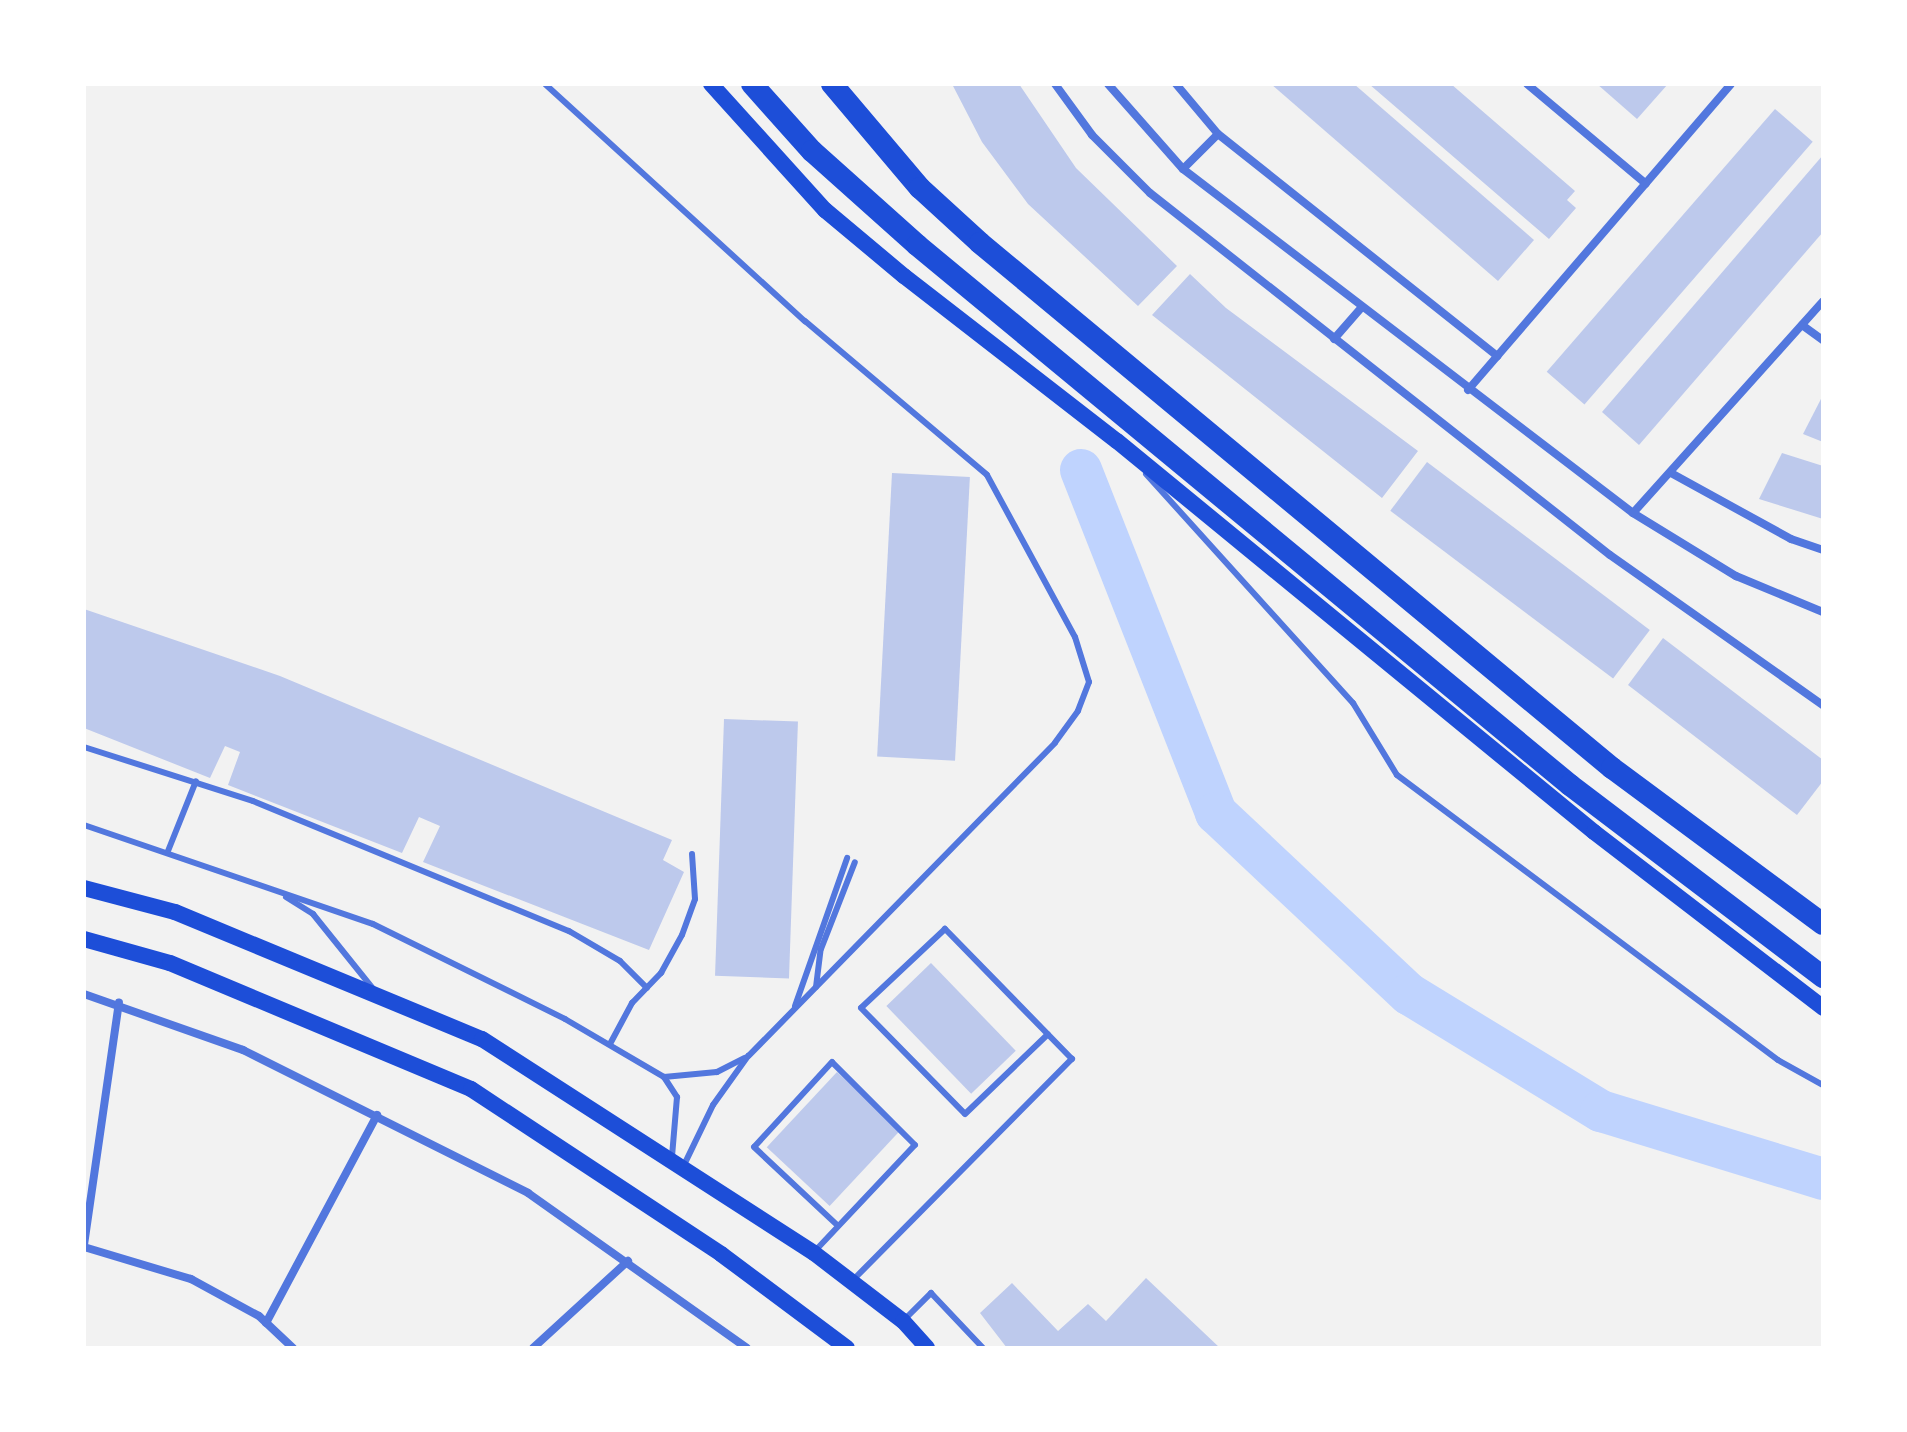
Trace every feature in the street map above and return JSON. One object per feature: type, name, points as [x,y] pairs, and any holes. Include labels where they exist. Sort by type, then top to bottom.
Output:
[{"type":"highway","points":[[752,84],[848,184],[1570,785],[1823,977]]},
{"type":"highway","points":[[832,84],[920,188],[980,243],[1612,768],[1823,924]]},
{"type":"main road","points":[[711,84],[825,210],[1117,441],[1594,832],[1823,1008]]},
{"type":"main road","points":[[84,888],[175,912],[482,1039],[678,1161],[814,1253],[903,1321],[927,1348]]},
{"type":"main road","points":[[84,939],[170,963],[471,1089],[721,1254],[847,1348]]},
{"type":"street","points":[[1055,84],[1092,135],[1150,193],[1610,555],[1823,705]]},
{"type":"street","points":[[1108,84],[1183,169],[1468,390],[1633,513],[1736,576],[1823,612]]},
{"type":"street","points":[[1176,84],[1218,134],[1497,356]]},
{"type":"street","points":[[1527,84],[1646,184]]},
{"type":"street","points":[[1468,390],[1731,84]]},
{"type":"street","points":[[1183,169],[1218,134]]},
{"type":"street","points":[[1633,513],[1823,301]]},
{"type":"street","points":[[1334,339],[1361,308]]},
{"type":"street","points":[[1802,325],[1823,340]]},
{"type":"street","points":[[1671,473],[1791,539],[1823,550]]},
{"type":"street","points":[[84,994],[119,1003],[243,1050],[528,1193],[747,1348]]},
{"type":"street","points":[[119,1003],[84,1246],[191,1279],[266,1323],[293,1348]]},
{"type":"street","points":[[266,1323],[377,1115]]},
{"type":"street","points":[[533,1348],[628,1261]]},
{"type":"lane","points":[[545,84],[805,321],[987,475],[1075,637],[1089,682],[1078,711],[1055,743],[748,1056],[678,1161]]},
{"type":"lane","points":[[1117,441],[1353,703],[1397,775],[1778,1060],[1823,1085]]},
{"type":"lane","points":[[84,747],[196,781],[569,931],[620,961],[647,988]]},
{"type":"lane","points":[[168,851],[196,781]]},
{"type":"lane","points":[[84,825],[168,851],[373,924],[610,1044],[664,1077],[677,1097],[678,1161]]},
{"type":"lane","points":[[610,1044],[632,1003],[661,973],[695,899],[692,854]]},
{"type":"lane","points":[[794,1010],[847,858]]},
{"type":"lane","points":[[816,987],[821,949],[855,862]]},
{"type":"lane","points":[[277,891],[313,914],[377,995]]},
{"type":"lane","points":[[851,1282],[1072,1059],[1048,1034],[945,929],[861,1008],[965,1114],[1048,1034]]},
{"type":"lane","points":[[664,1077],[717,1072],[748,1056]]},
{"type":"lane","points":[[814,1253],[836,1224],[915,1142],[832,1062],[754,1147],[836,1224]]},
{"type":"lane","points":[[903,1321],[931,1293],[983,1348]]},
{"type":"building","points":[[952,84],[1019,84],[1076,168],[1177,266],[1138,306],[1028,204],[982,142]]},
{"type":"building","points":[[1271,84],[1354,84],[1534,240],[1498,281]]},
{"type":"building","points":[[1369,84],[1451,84],[1575,191],[1567,200],[1576,208],[1549,239]]},
{"type":"building","points":[[1597,84],[1668,84],[1637,119]]},
{"type":"building","points":[[1775,109],[1813,142],[1584,404],[1547,372]]},
{"type":"building","points":[[1823,155],[1823,232],[1639,445],[1602,412]]},
{"type":"building","points":[[1190,274],[1226,308],[1418,451],[1382,498],[1152,315]]},
{"type":"building","points":[[1823,395],[1823,442],[1803,434]]},
{"type":"building","points":[[1782,453],[1823,466],[1823,519],[1759,499]]},
{"type":"building","points":[[1427,462],[1650,630],[1613,679],[1390,511]]},
{"type":"building","points":[[892,473],[970,477],[955,761],[877,757]]},
{"type":"building","points":[[84,609],[280,676],[672,840],[663,860],[684,872],[649,950],[423,862],[440,826],[419,817],[402,853],[228,785],[240,752],[225,746],[210,778],[84,728]]},
{"type":"building","points":[[1663,638],[1823,760],[1823,781],[1797,815],[1628,685]]},
{"type":"building","points":[[724,719],[798,722],[789,978],[715,976]]},
{"type":"building","points":[[931,963],[1016,1051],[971,1094],[886,1006]]},
{"type":"building","points":[[837,1072],[900,1131],[830,1206],[767,1147]]},
{"type":"building","points":[[1146,1278],[1220,1348],[1007,1348],[980,1313],[1012,1283],[1058,1331],[1088,1304],[1106,1321]]},
{"type":"waterway","points":[[1081,470],[1216,813],[1409,994],[1601,1111],[1823,1179]]}]
